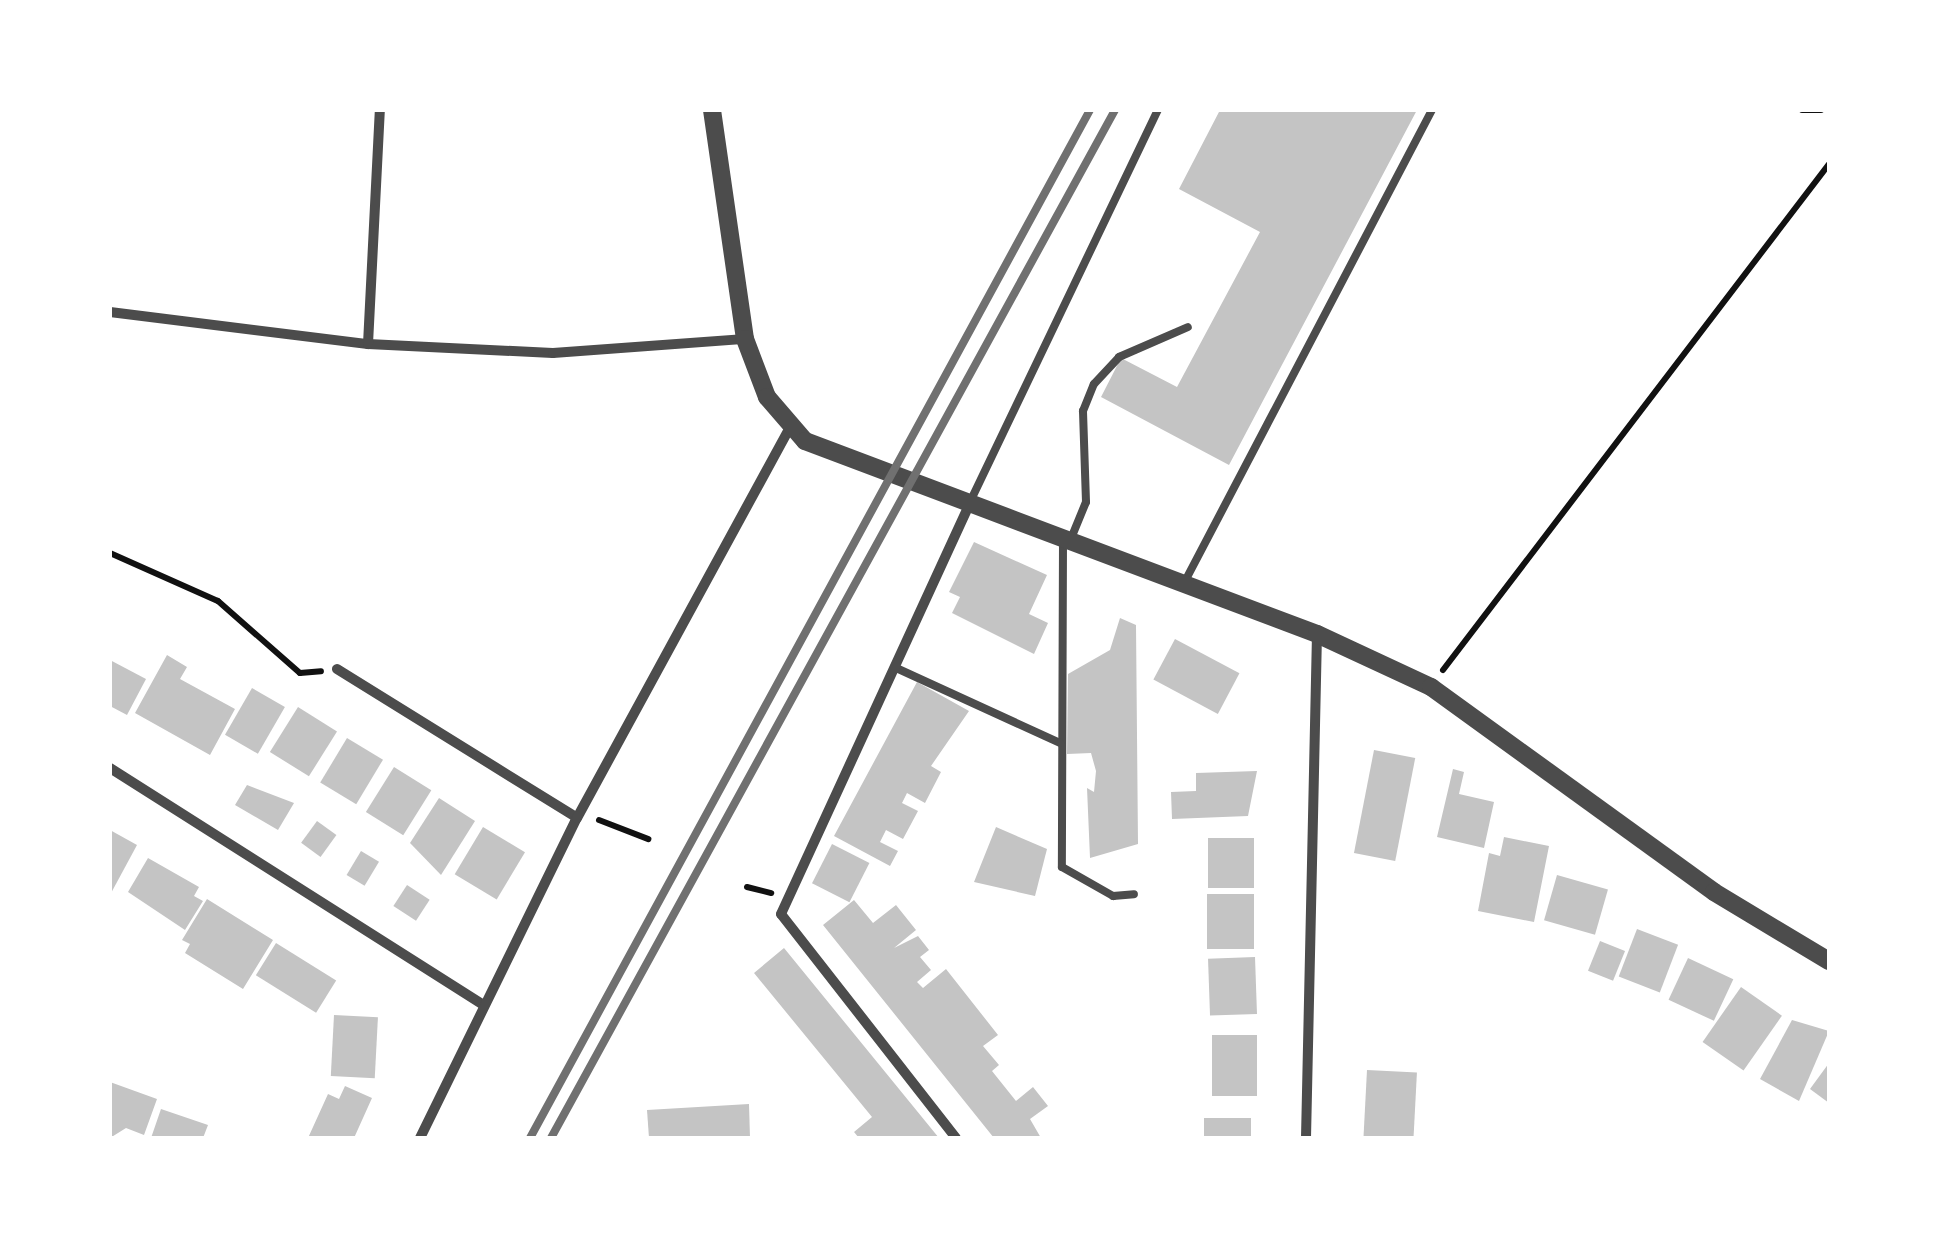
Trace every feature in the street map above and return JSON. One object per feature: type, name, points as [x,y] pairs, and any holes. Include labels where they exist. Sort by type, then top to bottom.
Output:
[{"type":"street","points":[[368,344],[380,110]]},
{"type":"street","points":[[712,110],[744,339],[790,428],[844,462],[1317,634],[1431,687],[1714,892],[1829,961]]},
{"type":"street","points":[[110,312],[368,344],[553,353],[744,339]]},
{"type":"street","points":[[420,1138],[482,1004],[578,818],[790,428]]},
{"type":"street","points":[[956,1138],[781,914],[968,508]]},
{"type":"street","points":[[1306,1138],[1317,634]]},
{"type":"street","points":[[337,669],[578,818]]},
{"type":"street","points":[[110,768],[482,1004]]},
{"type":"lane","points":[[968,508],[1158,110]]},
{"type":"lane","points":[[1184,585],[1432,110]]},
{"type":"lane","points":[[1134,894],[1113,896],[1062,868],[1060,744],[1066,542],[1086,502],[1083,411],[1094,384],[1119,358],[1188,326]]},
{"type":"lane","points":[[894,667],[1060,744]]},
{"type":"path","points":[[1802,110],[1821,110]]},
{"type":"path","points":[[1431,687],[1829,164]]},
{"type":"path","points":[[110,554],[218,601],[300,673],[337,669]]},
{"type":"path","points":[[578,818],[648,838]]},
{"type":"building","points":[[1220,110],[1417,110],[1229,465],[1101,397],[1121,358],[1177,387],[1260,232],[1179,189]]},
{"type":"building","points":[[974,542],[1047,575],[1029,614],[1048,623],[1034,654],[952,613],[960,597],[949,592]]},
{"type":"building","points":[[1120,618],[1136,625],[1138,844],[1090,858],[1087,788],[1094,792],[1096,771],[1091,753],[1067,754],[1068,674],[1110,650]]},
{"type":"building","points":[[1175,639],[1239,673],[1218,714],[1153,680]]},
{"type":"building","points":[[167,655],[187,667],[180,679],[235,709],[210,755],[135,713]]},
{"type":"building","points":[[110,660],[146,679],[127,715],[110,706]]},
{"type":"building","points":[[917,682],[969,711],[931,766],[941,772],[925,803],[907,793],[902,803],[918,811],[903,839],[886,830],[880,842],[898,851],[890,866],[834,836]]},
{"type":"building","points":[[252,688],[285,707],[258,754],[225,735]]},
{"type":"building","points":[[298,707],[337,731],[309,776],[270,752]]},
{"type":"building","points":[[347,738],[383,760],[356,804],[320,783]]},
{"type":"building","points":[[1374,750],[1415,758],[1395,861],[1354,853]]},
{"type":"building","points":[[394,767],[431,790],[403,835],[366,812]]},
{"type":"building","points":[[1453,769],[1464,772],[1459,794],[1494,802],[1484,848],[1437,837]]},
{"type":"building","points":[[1257,771],[1248,816],[1172,819],[1171,792],[1196,791],[1196,773]]},
{"type":"building","points":[[247,785],[294,803],[278,830],[235,805]]},
{"type":"building","points":[[439,798],[475,821],[441,875],[410,843]]},
{"type":"building","points":[[317,821],[336,835],[321,857],[301,843]]},
{"type":"building","points":[[483,827],[525,852],[497,899],[455,874]]},
{"type":"building","points":[[996,827],[1047,849],[1035,896],[974,882]]},
{"type":"building","points":[[110,830],[137,845],[110,895]]},
{"type":"building","points":[[1504,837],[1549,846],[1534,922],[1478,911],[1489,853],[1500,856]]},
{"type":"building","points":[[1208,838],[1254,838],[1254,888],[1208,888]]},
{"type":"building","points":[[832,844],[869,863],[849,902],[812,883]]},
{"type":"building","points":[[361,851],[379,862],[365,886],[347,875]]},
{"type":"building","points":[[148,858],[199,887],[194,896],[203,901],[185,930],[128,892]]},
{"type":"building","points":[[1557,875],[1608,890],[1595,935],[1544,920]]},
{"type":"building","points":[[407,885],[430,900],[416,921],[393,906]]},
{"type":"building","points":[[1207,894],[1254,894],[1254,949],[1207,949]]},
{"type":"building","points":[[207,899],[273,940],[243,989],[185,953],[190,944],[182,940]]},
{"type":"building","points":[[854,900],[873,923],[896,905],[916,930],[894,948],[918,936],[929,950],[920,957],[931,970],[917,982],[923,988],[946,969],[998,1035],[983,1046],[999,1065],[992,1071],[1016,1101],[1033,1087],[1048,1106],[1030,1119],[1041,1138],[994,1138],[823,925]]},
{"type":"building","points":[[1637,929],[1678,945],[1660,992],[1619,977]]},
{"type":"building","points":[[1600,941],[1625,951],[1613,981],[1588,971]]},
{"type":"building","points":[[276,943],[336,981],[316,1013],[256,975]]},
{"type":"building","points":[[784,948],[939,1138],[859,1138],[854,1132],[872,1117],[754,973]]},
{"type":"building","points":[[1255,957],[1257,1014],[1210,1016],[1208,959]]},
{"type":"building","points":[[1688,958],[1733,979],[1714,1021],[1669,1000]]},
{"type":"building","points":[[1741,987],[1782,1016],[1744,1071],[1703,1042]]},
{"type":"building","points":[[334,1015],[378,1017],[375,1078],[331,1076]]},
{"type":"building","points":[[1792,1020],[1829,1031],[1799,1101],[1760,1079]]},
{"type":"building","points":[[1212,1035],[1257,1035],[1257,1096],[1212,1096]]},
{"type":"building","points":[[1829,1063],[1829,1103],[1810,1089]]},
{"type":"building","points":[[1367,1070],[1417,1073],[1414,1138],[1363,1138]]},
{"type":"building","points":[[110,1082],[157,1099],[144,1135],[126,1128],[110,1138]]},
{"type":"building","points":[[345,1086],[372,1098],[354,1138],[308,1138],[328,1094],[339,1099]]},
{"type":"building","points":[[749,1104],[750,1138],[649,1138],[647,1110]]},
{"type":"building","points":[[161,1109],[208,1125],[203,1138],[151,1138]]},
{"type":"building","points":[[1204,1118],[1251,1118],[1251,1138],[1204,1138]]},
{"type":"railway","points":[[530,1138],[1090,110]]},
{"type":"railway","points":[[551,1138],[1115,110]]}]
